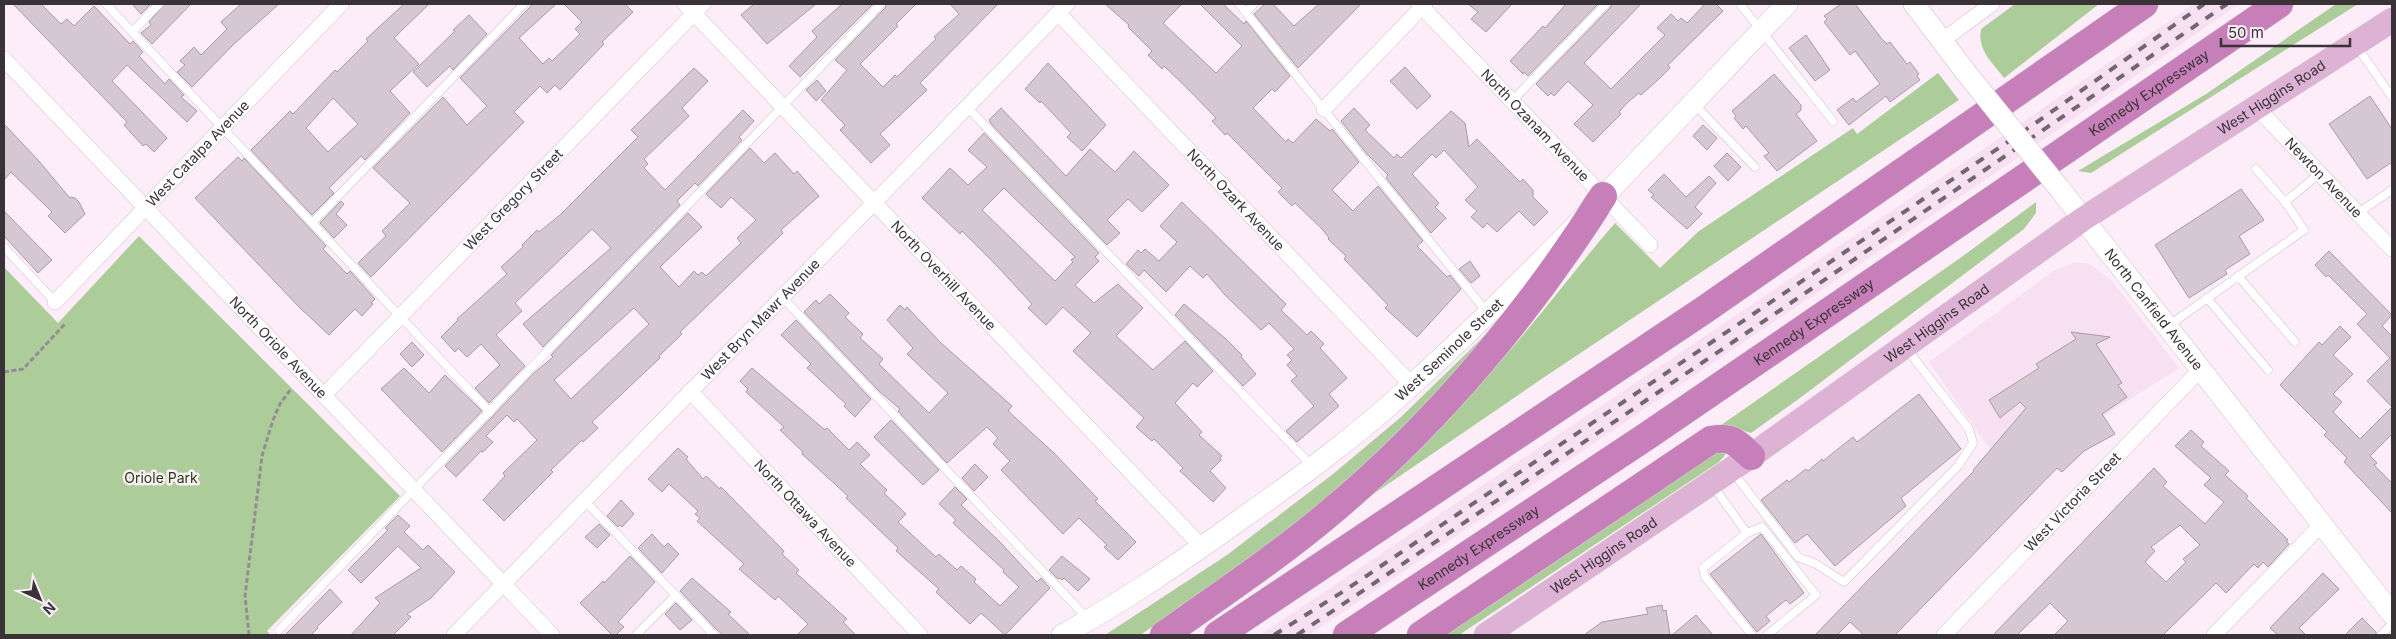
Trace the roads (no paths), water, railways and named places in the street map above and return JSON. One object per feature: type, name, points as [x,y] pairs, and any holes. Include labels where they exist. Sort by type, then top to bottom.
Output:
[{"type":"highway","points":[[1218,635],[1285,592],[1704,310],[2144,4]]},
{"type":"highway","name":"Kennedy Expressway","points":[[1347,635],[1647,436],[2278,4]]},
{"type":"highway","points":[[1164,635],[1332,512],[1399,449],[1467,378],[1533,299],[1570,248],[1603,196]]},
{"type":"highway","points":[[1421,635],[1711,440],[1725,437],[1734,440],[1741,462]]},
{"type":"main road","name":"West Higgins Road","points":[[1486,635],[1741,462],[2083,219],[2392,20]]},
{"type":"street","name":"West Catalpa Avenue","points":[[55,302],[341,4]]},
{"type":"street","name":"West Seminole Street","points":[[1062,635],[1089,620],[1202,547],[1314,468],[1412,385],[1488,313],[1787,4]]},
{"type":"street","name":"North Canfield Avenue","points":[[1914,4],[2392,614]]},
{"type":"street","points":[[1943,40],[1992,4]]},
{"type":"street","name":"North Ozanam Avenue","points":[[1422,5],[1650,245]]},
{"type":"street","points":[[1324,109],[1422,5]]},
{"type":"street","name":"North Overhill Avenue","points":[[694,7],[783,107],[1202,547]]},
{"type":"street","name":"West Gregory Street","points":[[324,395],[694,7]]},
{"type":"street","name":"West Bryn Mawr Avenue","points":[[454,635],[1063,8]]},
{"type":"street","name":"North Ozark Avenue","points":[[1063,8],[1412,385]]},
{"type":"street","name":"North Oriole Avenue","points":[[4,59],[552,635]]},
{"type":"street","name":"Newton Avenue","points":[[2256,106],[2392,249]]},
{"type":"street","name":"West Victoria Street","points":[[1944,635],[2201,369]]},
{"type":"street","name":"North Ottawa Avenue","points":[[690,391],[920,635]]},
{"type":"street","points":[[2214,635],[2322,524]]},
{"type":"lane","points":[[106,4],[490,412]]},
{"type":"lane","points":[[132,32],[159,4]]},
{"type":"lane","points":[[312,223],[524,4]]},
{"type":"lane","points":[[279,630],[881,4]]},
{"type":"lane","points":[[1239,4],[1488,313]]},
{"type":"lane","points":[[1246,12],[1254,4]]},
{"type":"lane","points":[[1512,101],[1606,4]]},
{"type":"lane","points":[[1740,4],[1833,120]]},
{"type":"lane","points":[[2354,44],[2392,97]]},
{"type":"lane","points":[[1692,102],[1755,167]]},
{"type":"lane","points":[[967,107],[1314,468]]},
{"type":"lane","points":[[2167,326],[2304,230],[2285,202],[2256,169]]},
{"type":"lane","points":[[2285,202],[2320,173]]},
{"type":"lane","points":[[2358,213],[2392,190]]},
{"type":"lane","points":[[4,247],[55,302]]},
{"type":"lane","points":[[2238,276],[2295,342]]},
{"type":"lane","points":[[782,297],[1089,620]]},
{"type":"lane","points":[[2207,298],[2268,370]]},
{"type":"lane","points":[[1741,462],[1798,557],[1816,564],[1844,582],[1958,466],[1973,443],[1969,429],[1905,346]]},
{"type":"lane","points":[[1710,483],[1747,533]]},
{"type":"lane","points":[[584,500],[714,635]]},
{"type":"lane","points":[[1752,635],[1705,576],[1703,568],[1747,533],[1762,527],[1816,595],[1767,635]]},
{"type":"lane","points":[[636,635],[676,595]]},
{"type":"lane","points":[[2381,635],[2392,624]]},
{"type":"railway","points":[[1274,635],[1347,589],[2037,122],[2204,4]]},
{"type":"railway","points":[[1297,635],[1779,311],[2227,4]]},
{"type":"park label","name":"Oriole Park","points":[[161,478]]}]
